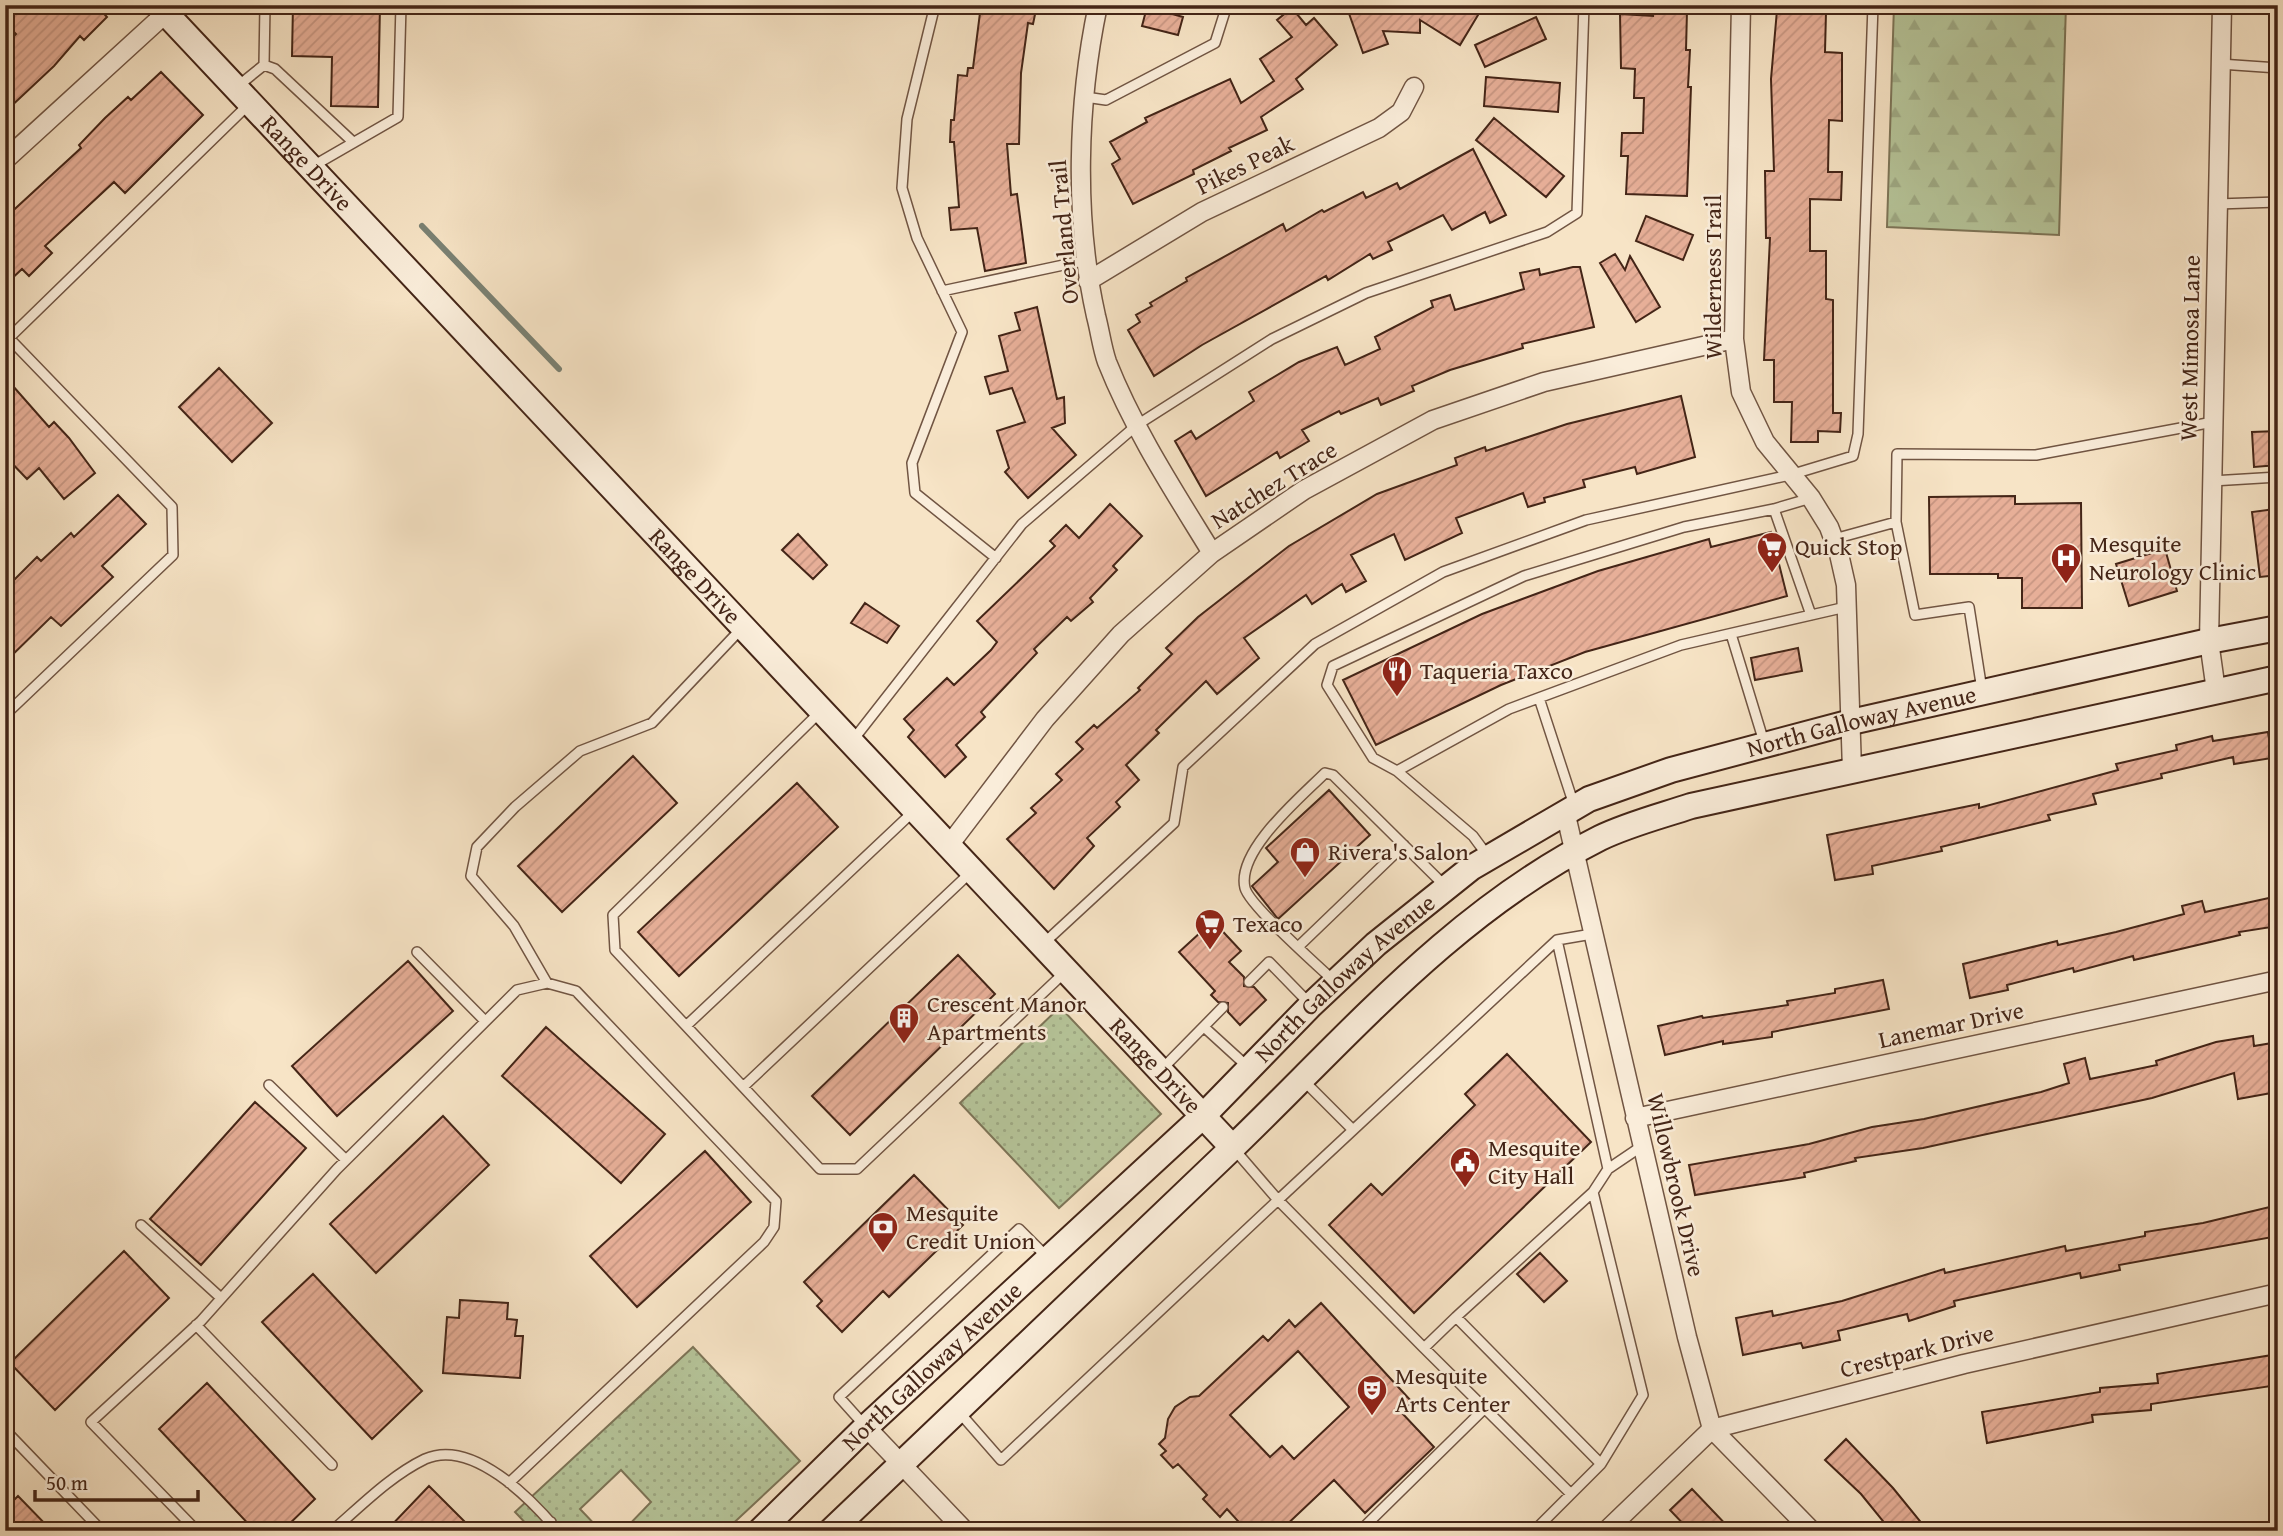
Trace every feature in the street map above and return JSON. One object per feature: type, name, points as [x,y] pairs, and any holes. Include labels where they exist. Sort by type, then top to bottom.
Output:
[{"type":"main road","name":"Range Drive","points":[[167,8],[243,95],[917,808],[1233,1148]]},
{"type":"main road","name":"North Galloway Avenue","points":[[760,1531],[866,1427],[1204,1115],[1311,1005],[1376,944],[1489,857],[1570,809],[1671,770],[1851,722],[2209,641],[2278,628]]},
{"type":"main road","name":"North Galloway Avenue","points":[[831,1531],[1233,1148],[1387,994],[1478,914],[1576,852],[1632,825],[1691,806],[2278,678]]},
{"type":"street","name":"Overland Trail","points":[[1098,5],[1089,45],[1081,149],[1088,281],[1106,360],[1149,452],[1212,553]]},
{"type":"street","name":"Wilderness Trail","points":[[1741,5],[1734,339],[1741,392],[1765,442],[1811,498],[1834,540],[1846,584],[1852,770]]},
{"type":"street","name":"West Mimosa Lane","points":[[2216,691],[2209,641],[2222,5]]},
{"type":"street","points":[[5,160],[167,8]]},
{"type":"street","name":"Pikes Peak","points":[[1088,281],[1202,212],[1379,128],[1401,111],[1414,87]]},
{"type":"street","name":"Natchez Trace","points":[[950,844],[1045,719],[1121,634],[1212,553],[1304,490],[1433,420],[1544,382],[1734,339]]},
{"type":"street","name":"Willowbrook Drive","points":[[1570,809],[1592,934],[1687,1337],[1712,1429],[1812,1531]]},
{"type":"street","name":"Lanemar Drive","points":[[1636,1118],[2278,980]]},
{"type":"street","name":"Crestpark Drive","points":[[1606,1531],[1712,1429],[1964,1364],[2278,1293]]},
{"type":"street","points":[[866,1427],[965,1531]]},
{"type":"lane","points":[[5,715],[173,555],[172,508],[7,336],[243,95],[264,65],[265,5]]},
{"type":"lane","points":[[311,167],[398,117],[401,5]]},
{"type":"lane","points":[[935,5],[907,119],[902,188],[917,238],[962,332],[912,463],[915,493],[996,558]]},
{"type":"lane","points":[[1085,97],[1106,100],[1215,43],[1227,5]]},
{"type":"lane","points":[[853,740],[1022,524],[1136,425],[1272,339],[1366,293],[1547,232],[1577,214],[1584,5]]},
{"type":"lane","points":[[1043,944],[1174,823],[1183,767],[1315,644],[1443,572],[1586,520],[1790,475],[1853,456],[1858,434],[1872,5]]},
{"type":"lane","points":[[264,65],[275,69],[353,142]]},
{"type":"lane","points":[[2220,65],[2278,68]]},
{"type":"lane","points":[[2217,204],[2278,202]]},
{"type":"lane","points":[[942,290],[1087,260]]},
{"type":"lane","points":[[1982,692],[1969,607],[1915,615],[1896,522],[1897,454],[2036,454],[2213,422]]},
{"type":"lane","points":[[2212,481],[2278,477]]},
{"type":"lane","points":[[1489,857],[1473,836],[1397,771],[1373,758],[1327,685],[1333,666],[1524,576],[1684,527],[1774,509],[1811,498]]},
{"type":"lane","points":[[1774,509],[1811,615]]},
{"type":"lane","points":[[1834,540],[1896,522]]},
{"type":"lane","points":[[1397,771],[1509,709],[1681,645],[1846,607]]},
{"type":"lane","points":[[547,983],[514,926],[471,876],[477,847],[515,807],[580,751],[652,723],[744,626]]},
{"type":"lane","points":[[1731,634],[1765,743]]},
{"type":"lane","points":[[1539,698],[1570,809]]},
{"type":"lane","points":[[823,709],[613,915],[615,950],[820,1169],[857,1169],[1068,969]]},
{"type":"lane","points":[[1335,982],[1245,890],[1244,873],[1259,842],[1325,772],[1333,775],[1447,887]]},
{"type":"lane","points":[[686,1026],[917,808]]},
{"type":"lane","points":[[1299,946],[1404,845]]},
{"type":"lane","points":[[743,1087],[974,870]]},
{"type":"lane","points":[[958,1410],[1001,1460],[1557,940],[1592,934]]},
{"type":"lane","points":[[1557,940],[1608,1170]]},
{"type":"lane","points":[[417,952],[485,1021]]},
{"type":"lane","points":[[1248,982],[1269,962],[1311,1005]]},
{"type":"lane","points":[[197,1531],[91,1422],[196,1325],[346,1160],[517,990],[547,983],[576,991],[776,1201],[774,1227],[764,1242],[509,1483]]},
{"type":"lane","points":[[1161,1070],[1223,1007]]},
{"type":"lane","points":[[1204,1027],[1250,1068]]},
{"type":"lane","points":[[1302,1079],[1353,1130]]},
{"type":"lane","points":[[269,1084],[346,1160]]},
{"type":"lane","points":[[1424,1348],[1593,1192],[1608,1170],[1642,1146]]},
{"type":"lane","points":[[1233,1148],[1278,1200],[1571,1494]]},
{"type":"lane","points":[[1534,1531],[1601,1464],[1643,1395],[1593,1192]]},
{"type":"lane","points":[[141,1225],[221,1298]]},
{"type":"lane","points":[[866,1427],[839,1397],[1019,1229],[1049,1259]]},
{"type":"lane","points":[[1457,1317],[1601,1464]]},
{"type":"lane","points":[[196,1325],[332,1465]]},
{"type":"lane","points":[[1363,1530],[1485,1408]]},
{"type":"lane","points":[[5,1430],[102,1531]]},
{"type":"lane","points":[[332,1531],[391,1479],[428,1458],[462,1455],[509,1483],[558,1531]]},
{"type":"lane","points":[[542,1531],[551,1522]]},
{"type":"green space","points":[[1894,5],[2066,5],[2059,235],[1887,227]]},
{"type":"green space","points":[[1060,1007],[1161,1114],[1059,1208],[960,1103]]},
{"type":"green space","points":[[693,1347],[800,1461],[725,1531],[623,1531],[651,1502],[621,1470],[580,1509],[601,1531],[533,1531],[515,1512]]},
{"type":"building","points":[[20,5],[96,5],[107,17],[84,40],[80,36],[54,66],[5,112],[5,45],[16,34],[5,23]]},
{"type":"building","points":[[293,5],[380,5],[378,107],[331,106],[332,57],[292,56]]},
{"type":"building","points":[[981,5],[1037,5],[1033,24],[1028,23],[1021,73],[1019,144],[1007,144],[1011,195],[1017,194],[1026,263],[985,271],[977,228],[951,230],[949,208],[959,207],[954,142],[950,142],[958,75],[967,76],[968,68],[973,68]]},
{"type":"building","points":[[1346,5],[1484,5],[1460,45],[1420,20],[1420,33],[1383,31],[1388,44],[1363,53]]},
{"type":"building","points":[[1147,7],[1183,17],[1178,35],[1142,26]]},
{"type":"building","points":[[1292,8],[1306,25],[1314,18],[1337,45],[1296,79],[1303,89],[1261,117],[1267,130],[1229,148],[1231,151],[1193,170],[1194,174],[1133,204],[1112,164],[1120,159],[1110,142],[1147,122],[1145,118],[1230,79],[1241,103],[1274,81],[1260,59],[1292,37],[1277,20]]},
{"type":"building","points":[[1653,9],[1687,11],[1686,50],[1690,50],[1688,87],[1691,87],[1687,196],[1626,194],[1628,156],[1621,156],[1622,133],[1643,133],[1644,98],[1634,98],[1635,69],[1621,68],[1620,14],[1653,16]]},
{"type":"building","points":[[1777,10],[1826,12],[1825,52],[1842,53],[1842,121],[1829,120],[1828,172],[1842,172],[1841,200],[1810,199],[1810,251],[1826,251],[1826,299],[1833,300],[1833,413],[1841,413],[1840,432],[1818,431],[1818,442],[1791,442],[1792,402],[1774,402],[1774,360],[1764,360],[1770,238],[1766,238],[1765,171],[1774,171],[1771,79]]},
{"type":"building","points":[[1536,17],[1546,39],[1485,67],[1475,45]]},
{"type":"building","points":[[161,72],[203,115],[125,193],[114,182],[45,246],[52,253],[29,276],[22,269],[5,285],[5,218],[81,148],[79,145],[105,118],[128,97],[131,100]]},
{"type":"building","points":[[1486,77],[1560,83],[1558,112],[1484,106]]},
{"type":"building","points":[[1494,118],[1564,176],[1546,197],[1476,140]]},
{"type":"building","points":[[1473,149],[1506,215],[1490,223],[1485,212],[1452,230],[1443,215],[1388,242],[1392,250],[1373,259],[1370,254],[1328,280],[1326,276],[1202,345],[1154,376],[1128,330],[1140,322],[1136,315],[1152,306],[1150,303],[1187,281],[1186,278],[1283,224],[1286,231],[1322,210],[1324,212],[1363,192],[1366,198],[1397,183],[1400,189]]},
{"type":"building","points":[[1646,216],[1693,235],[1683,260],[1636,241]]},
{"type":"building","points":[[1615,254],[1625,270],[1630,256],[1660,307],[1636,322],[1600,263]]},
{"type":"building","points":[[1580,267],[1594,327],[1522,344],[1523,348],[1450,370],[1412,386],[1414,391],[1381,405],[1378,398],[1341,414],[1339,411],[1302,430],[1309,441],[1280,458],[1277,452],[1206,496],[1175,441],[1191,431],[1196,439],[1254,401],[1249,392],[1299,362],[1337,347],[1345,365],[1380,349],[1375,337],[1433,307],[1431,301],[1450,295],[1455,310],[1524,289],[1520,273],[1539,269],[1540,275]]},
{"type":"building","points":[[1037,307],[1057,399],[1064,397],[1065,423],[1052,428],[1076,455],[1028,498],[1005,472],[1009,468],[997,431],[1025,422],[1012,388],[990,394],[985,377],[1008,371],[999,336],[1020,330],[1015,313]]},
{"type":"building","points":[[219,368],[272,423],[232,462],[179,407]]},
{"type":"building","points":[[5,377],[49,427],[54,422],[69,438],[95,473],[64,499],[39,468],[27,479],[5,456]]},
{"type":"building","points":[[1681,396],[1695,457],[1637,474],[1635,467],[1583,480],[1585,487],[1544,498],[1545,502],[1528,507],[1523,493],[1456,518],[1462,533],[1405,560],[1394,534],[1351,555],[1366,581],[1346,592],[1342,584],[1312,604],[1306,595],[1244,638],[1259,658],[1217,694],[1206,681],[1156,730],[1159,733],[1126,765],[1139,780],[1116,802],[1120,807],[1087,838],[1094,846],[1054,889],[1007,839],[1036,813],[1031,808],[1062,780],[1056,774],[1083,749],[1076,742],[1094,725],[1097,728],[1140,690],[1138,688],[1172,654],[1166,648],[1198,617],[1289,546],[1377,494],[1457,465],[1455,458],[1485,447],[1486,451],[1567,424]]},
{"type":"building","points":[[2278,431],[2278,465],[2254,467],[2252,432]]},
{"type":"building","points":[[118,495],[146,524],[102,566],[113,577],[61,626],[51,617],[5,662],[5,589],[37,557],[41,561],[71,533],[74,537]]},
{"type":"building","points":[[2015,496],[2015,504],[2081,503],[2082,608],[2022,608],[2022,578],[1998,578],[1998,574],[1930,574],[1929,497]]},
{"type":"building","points":[[1110,504],[1142,536],[1113,566],[1117,570],[1090,598],[1093,602],[1071,621],[1067,617],[1034,649],[1037,653],[981,712],[985,717],[956,745],[966,757],[945,777],[908,737],[914,730],[904,719],[947,678],[954,685],[991,650],[997,642],[977,621],[1055,546],[1050,541],[1066,525],[1079,538]]},
{"type":"building","points":[[2275,509],[2278,575],[2260,577],[2252,512]]},
{"type":"building","points":[[1771,532],[1787,596],[1585,652],[1501,685],[1376,745],[1343,680],[1482,614],[1598,571],[1709,539],[1711,547]]},
{"type":"building","points":[[798,534],[827,565],[813,579],[782,550]]},
{"type":"building","points":[[2165,549],[2177,591],[2129,606],[2116,564]]},
{"type":"building","points":[[865,603],[899,626],[887,643],[851,623]]},
{"type":"building","points":[[1798,648],[1802,671],[1755,680],[1751,658]]},
{"type":"building","points":[[2268,732],[2272,758],[2234,764],[2233,757],[2161,774],[2162,778],[2093,794],[2096,804],[2048,815],[2050,820],[1941,847],[1942,851],[1872,866],[1873,874],[1835,880],[1827,835],[1979,804],[1979,808],[2118,770],[2116,764],[2177,750],[2176,745],[2212,736],[2213,741]]},
{"type":"building","points":[[633,756],[677,803],[562,912],[518,866]]},
{"type":"building","points":[[797,783],[838,827],[679,976],[638,932]]},
{"type":"building","points":[[1329,790],[1370,835],[1278,919],[1252,886],[1278,862],[1266,848]]},
{"type":"building","points":[[2278,896],[2278,926],[2239,932],[2240,935],[2134,960],[2133,956],[2074,972],[2073,968],[2007,985],[2008,990],[1970,998],[1963,964],[2057,941],[2058,945],[2116,932],[2184,914],[2182,906],[2202,901],[2205,912]]},
{"type":"building","points":[[1213,921],[1241,951],[1229,962],[1244,977],[1244,986],[1254,987],[1266,1000],[1240,1025],[1228,1012],[1228,1003],[1218,1002],[1211,995],[1215,991],[1179,952]]},
{"type":"building","name":"Crescent Manor Apartments","points":[[958,955],[995,994],[850,1135],[812,1096]]},
{"type":"building","points":[[408,961],[453,1011],[337,1116],[292,1066]]},
{"type":"building","points":[[1883,980],[1889,1009],[1772,1032],[1772,1037],[1723,1044],[1723,1041],[1665,1055],[1658,1026],[1702,1016],[1703,1018],[1788,1005],[1787,1001],[1835,993],[1835,989]]},
{"type":"building","points":[[546,1027],[665,1134],[621,1183],[502,1076]]},
{"type":"building","points":[[2253,1036],[2254,1046],[2278,1042],[2278,1069],[2273,1070],[2277,1092],[2238,1099],[2234,1073],[2152,1098],[1923,1148],[1855,1158],[1856,1161],[1804,1173],[1805,1177],[1695,1195],[1689,1165],[1809,1144],[1872,1127],[1924,1119],[2041,1092],[2069,1083],[2064,1064],[2085,1058],[2090,1079],[2157,1065],[2156,1061],[2216,1042]]},
{"type":"building","name":"Mesquite City Hall","points":[[1507,1054],[1591,1142],[1414,1313],[1329,1225],[1371,1184],[1382,1195],[1475,1105],[1465,1094]]},
{"type":"building","points":[[255,1102],[306,1148],[201,1265],[150,1219]]},
{"type":"building","points":[[443,1116],[489,1165],[376,1273],[330,1224]]},
{"type":"building","points":[[705,1151],[751,1202],[637,1307],[590,1256]]},
{"type":"building","name":"Mesquite Credit Union","points":[[914,1175],[963,1225],[889,1297],[883,1291],[842,1332],[817,1306],[822,1301],[804,1282]]},
{"type":"building","points":[[2278,1205],[2278,1236],[2119,1265],[2120,1270],[2081,1278],[2080,1273],[1954,1301],[1955,1306],[1909,1321],[1907,1314],[1838,1331],[1840,1340],[1803,1348],[1801,1343],[1743,1355],[1736,1318],[1772,1311],[1773,1316],[1842,1301],[1944,1269],[1945,1273],[2065,1246],[2066,1251],[2145,1236],[2145,1232],[2203,1223]]},
{"type":"building","points":[[124,1251],[169,1298],[55,1410],[10,1363]]},
{"type":"building","points":[[1540,1253],[1567,1281],[1544,1302],[1517,1274]]},
{"type":"building","points":[[313,1274],[422,1391],[372,1439],[262,1322]]},
{"type":"building","points":[[460,1300],[508,1303],[507,1319],[517,1320],[515,1336],[523,1336],[520,1378],[443,1373],[447,1317],[459,1318]]},
{"type":"building","name":"Mesquite Arts Center","points":[[1321,1303],[1412,1402],[1401,1412],[1434,1447],[1365,1513],[1334,1480],[1280,1531],[1247,1531],[1227,1509],[1220,1517],[1203,1499],[1207,1495],[1178,1464],[1173,1468],[1161,1455],[1166,1451],[1159,1444],[1165,1438],[1168,1419],[1175,1407],[1190,1397],[1199,1396],[1263,1336],[1268,1341],[1289,1320],[1295,1327]],"holes":[[[1298,1351],[1349,1407],[1294,1459],[1282,1446],[1270,1457],[1230,1415]]]},
{"type":"building","points":[[2278,1354],[2278,1385],[2151,1404],[2151,1410],[2092,1415],[2093,1422],[1987,1443],[1982,1412],[2100,1392],[2100,1388],[2158,1383],[2157,1374]]},
{"type":"building","points":[[207,1383],[315,1499],[282,1531],[255,1531],[159,1429]]},
{"type":"building","points":[[1846,1439],[1893,1488],[1928,1531],[1891,1531],[1861,1494],[1825,1460]]},
{"type":"building","points":[[429,1486],[474,1531],[386,1531]]},
{"type":"building","points":[[1692,1489],[1732,1531],[1690,1531],[1670,1510]]},
{"type":"building","points":[[18,1496],[52,1531],[5,1531],[5,1509]]},
{"type":"waterway","points":[[422,226],[559,369]]},
{"type":"place","name":"Quick Stop","points":[[1772,574]]},
{"type":"place","name":"Mesquite Neurology Clinic","points":[[2066,585]]},
{"type":"place","name":"Taqueria Taxco","points":[[1397,698]]},
{"type":"place","name":"Rivera's Salon","points":[[1305,879]]},
{"type":"place","name":"Texaco","points":[[1210,951]]},
{"type":"place","name":"Crescent Manor Apartments","points":[[904,1045]]},
{"type":"place","name":"Mesquite City Hall","points":[[1465,1189]]},
{"type":"place","name":"Mesquite Credit Union","points":[[883,1254]]},
{"type":"place","name":"Mesquite Arts Center","points":[[1372,1417]]}]
